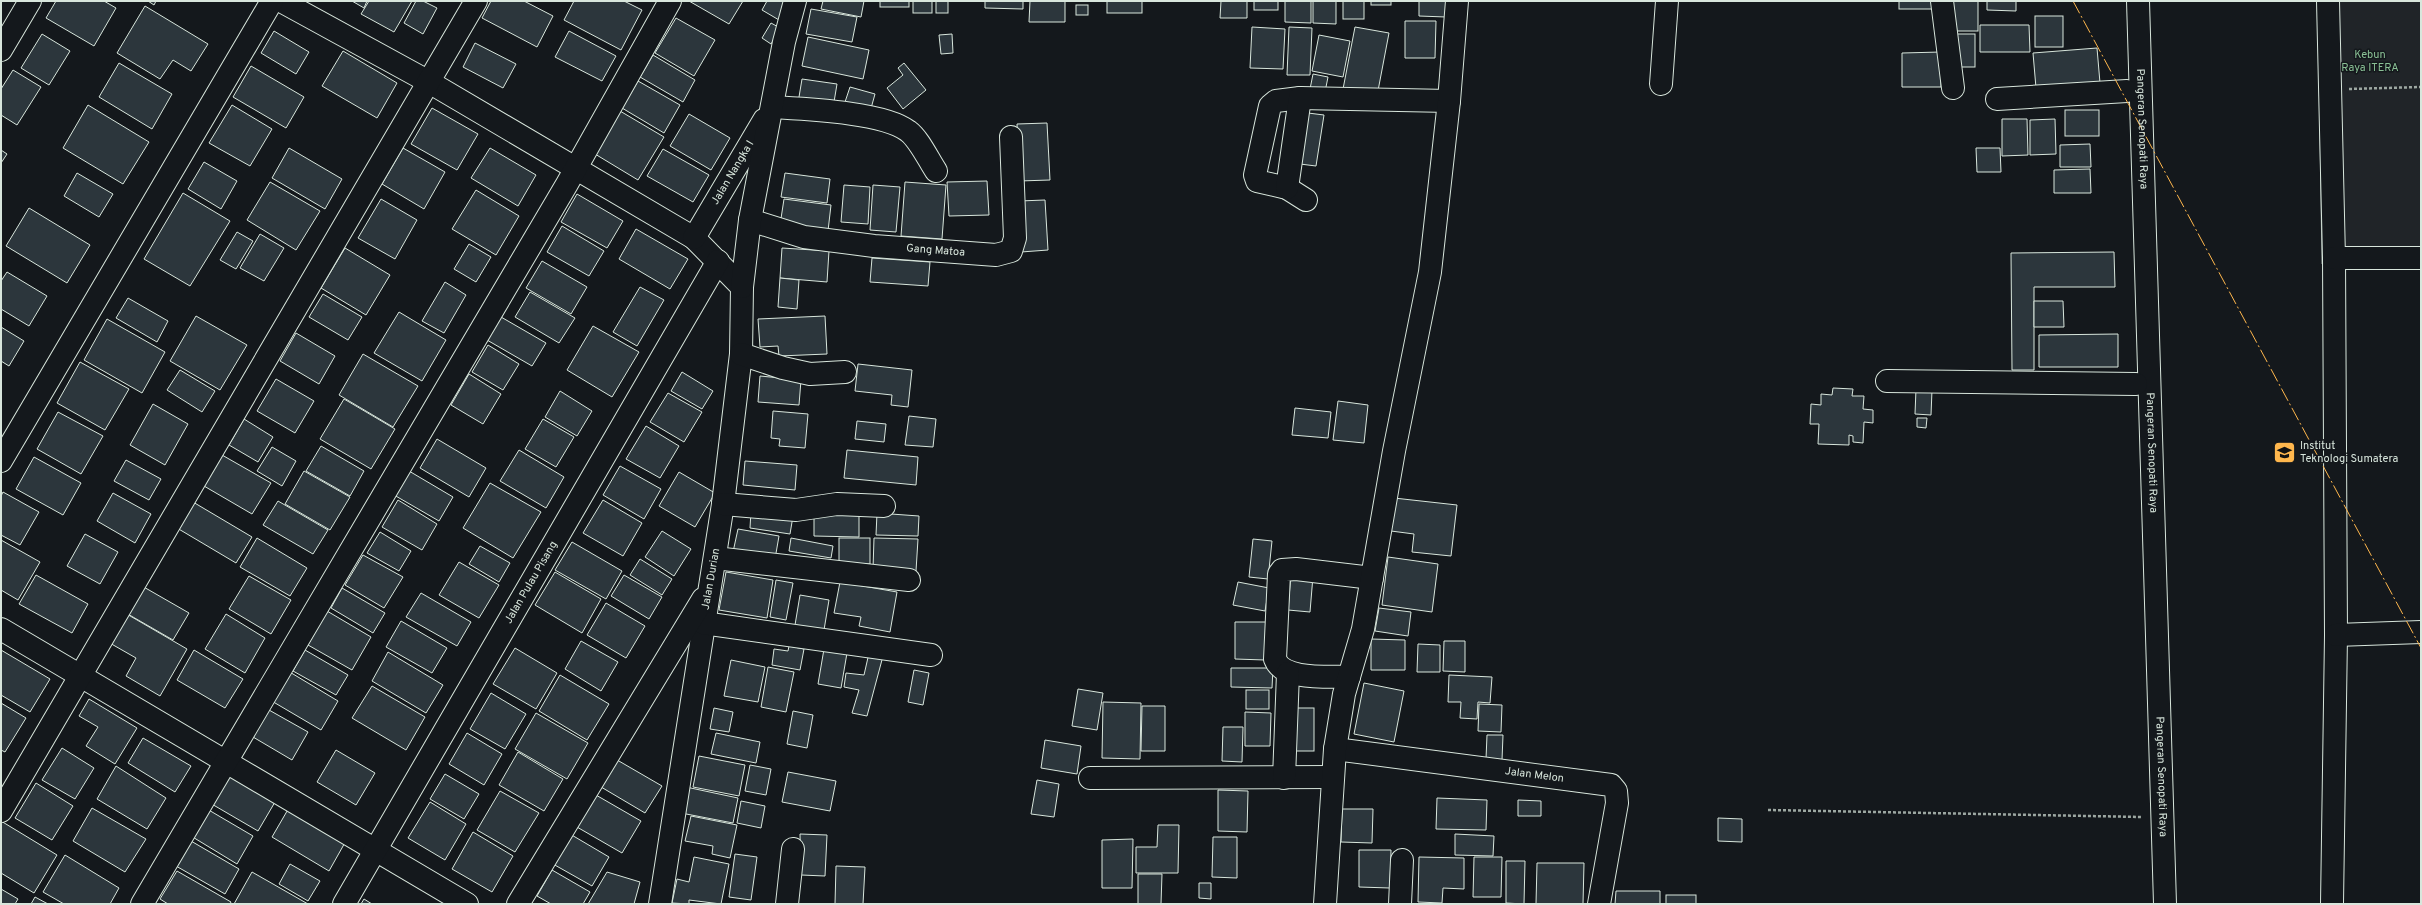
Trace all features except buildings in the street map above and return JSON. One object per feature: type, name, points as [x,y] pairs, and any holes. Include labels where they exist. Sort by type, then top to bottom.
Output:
[{"type":"street","points":[[1,50],[30,1]]},
{"type":"street","points":[[1,461],[272,1]]},
{"type":"street","points":[[281,1],[429,82],[576,167],[694,238],[742,287]]},
{"type":"street","points":[[1,811],[82,676],[476,1]]},
{"type":"street","points":[[142,904],[576,167],[670,1]]},
{"type":"street","name":"Jalan Durian","points":[[660,904],[669,860],[703,623],[723,504],[741,354],[742,287],[750,220],[784,42],[795,1]]},
{"type":"street","points":[[1325,904],[1335,749],[1344,694],[1363,629],[1394,451],[1430,272],[1449,101],[1457,1]]},
{"type":"street","points":[[1661,84],[1667,1]]},
{"type":"street","points":[[1942,1],[1953,88]]},
{"type":"street","name":"Pangeran Senopati Raya","points":[[2125,1],[2150,904]]},
{"type":"street","name":"Pangeran Senopati Raya","points":[[2138,1],[2165,904]]},
{"type":"street","points":[[2328,1],[2334,258],[2336,635],[2332,904]]},
{"type":"street","points":[[1997,99],[2127,91]]},
{"type":"street","points":[[1306,200],[1287,188],[1263,184],[1257,181],[1255,175],[1270,106],[1276,100],[1300,98],[1449,101]]},
{"type":"street","points":[[1287,188],[1300,98]]},
{"type":"street","points":[[772,107],[822,110],[894,122],[909,131],[936,171]]},
{"type":"street","name":"Jalan Nangka I","points":[[694,238],[772,107]]},
{"type":"street","name":"Gang Matoa","points":[[750,220],[804,237],[874,246],[996,255],[1011,250],[1015,238],[1011,137]]},
{"type":"street","points":[[2334,258],[2421,258]]},
{"type":"street","name":"Jalan Pulau Pisang","points":[[344,904],[718,261]]},
{"type":"street","points":[[741,354],[783,368],[810,374],[845,372]]},
{"type":"street","points":[[1887,381],[2136,384]]},
{"type":"street","points":[[723,504],[796,510],[837,504],[884,506]]},
{"type":"street","points":[[715,558],[909,580]]},
{"type":"street","points":[[1350,677],[1288,674],[1278,667],[1275,659],[1279,574],[1282,570],[1296,569],[1372,578]]},
{"type":"street","points":[[518,904],[710,588]]},
{"type":"street","points":[[703,623],[931,655]]},
{"type":"street","points":[[1,629],[376,851],[438,896],[467,904]]},
{"type":"street","points":[[2336,635],[2421,632]]},
{"type":"street","points":[[1284,778],[1288,674]]},
{"type":"street","name":"Jalan Melon","points":[[1335,749],[1611,785],[1616,791],[1617,804],[1599,904]]},
{"type":"street","points":[[1090,778],[1332,777]]},
{"type":"street","points":[[787,904],[793,849]]},
{"type":"street","points":[[1400,904],[1402,860]]},
{"type":"path","points":[[2329,89],[2421,87]]},
{"type":"path","points":[[1768,810],[2148,817]]},
{"type":"green space","name":"Kebun Raya ITERA","points":[[2318,1],[2421,1],[2421,263],[2322,264]]},
{"type":"power","points":[[2073,1],[2421,648]]},
{"type":"place","name":"Institut Teknologi Sumatera","points":[[2285,452]]}]
